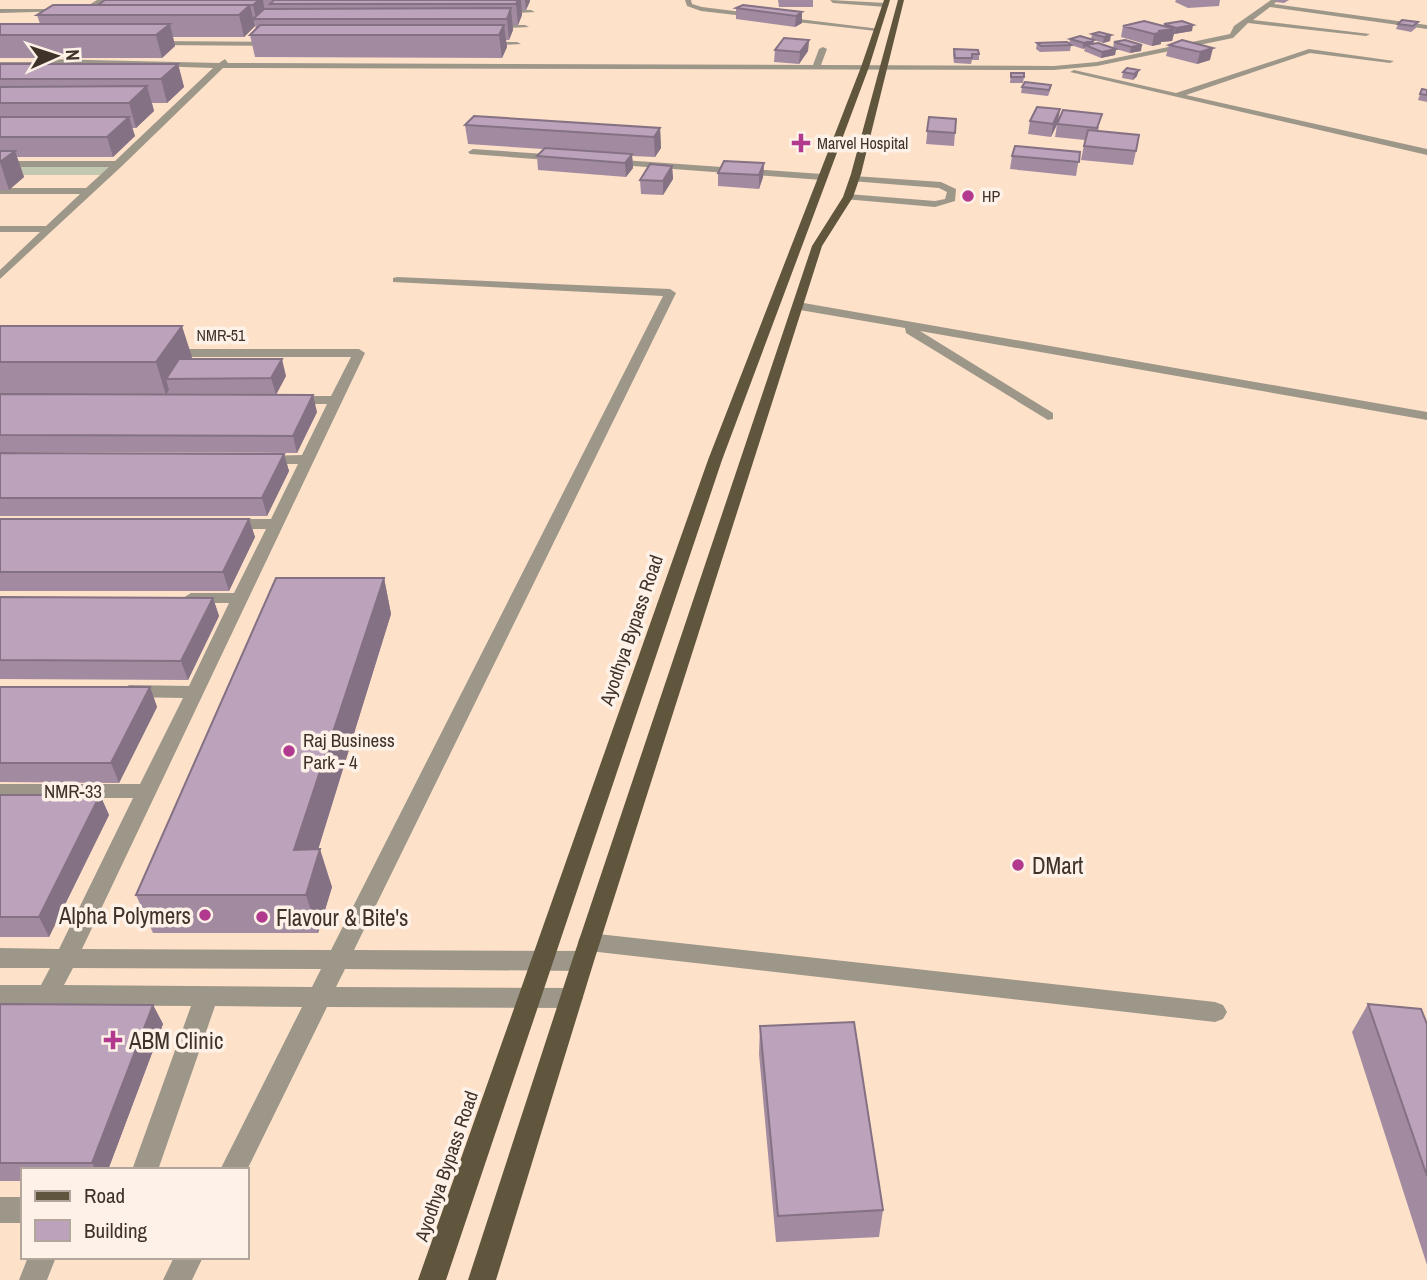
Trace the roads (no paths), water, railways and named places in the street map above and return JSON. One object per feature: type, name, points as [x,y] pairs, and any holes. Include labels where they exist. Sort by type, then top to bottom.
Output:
[{"type":"main road","name":"Ayodhya Bypass Road","points":[[432,1280],[545,961],[715,460],[832,195],[864,67],[876,29],[891,2]]},
{"type":"main road","name":"Ayodhya Bypass Road","points":[[482,1280],[832,195],[884,68],[891,2]]},
{"type":"street","points":[[0,5],[9,0]]},
{"type":"street","points":[[0,11],[19,0]]},
{"type":"street","points":[[68,21],[102,0]]},
{"type":"street","points":[[512,64],[516,44],[537,0]]},
{"type":"street","points":[[688,0],[689,5],[701,9],[876,29]]},
{"type":"street","points":[[833,1],[891,2]]},
{"type":"street","points":[[0,62],[1054,68],[1097,64],[1233,36],[1237,27],[1271,2],[1427,27]]},
{"type":"street","points":[[0,11],[98,11]]},
{"type":"street","points":[[491,12],[531,12]]},
{"type":"street","points":[[1246,21],[1366,34]]},
{"type":"street","points":[[484,27],[525,27]]},
{"type":"street","points":[[0,276],[5,267],[50,229],[254,35]]},
{"type":"street","points":[[139,43],[285,44]]},
{"type":"street","points":[[476,44],[516,44]]},
{"type":"street","points":[[816,67],[822,48]]},
{"type":"street","points":[[1176,95],[1309,51],[1390,61]]},
{"type":"street","points":[[1054,68],[1427,152]]},
{"type":"street","points":[[186,86],[200,86]]},
{"type":"street","points":[[162,109],[176,109]]},
{"type":"street","points":[[137,133],[150,133]]},
{"type":"street","points":[[473,152],[571,159]]},
{"type":"street","points":[[598,161],[941,185],[952,191],[950,201],[935,204],[832,195]]},
{"type":"street","points":[[0,164],[119,163]]},
{"type":"street","points":[[0,191],[89,191]]},
{"type":"street","points":[[0,229],[50,229]]},
{"type":"street","points":[[234,1168],[670,293],[397,280]]},
{"type":"street","points":[[798,306],[1427,416]]},
{"type":"street","points":[[901,325],[1048,416]]},
{"type":"street","name":"NMR-51","points":[[152,353],[359,353],[337,400]]},
{"type":"street","points":[[48,995],[337,400],[283,400]]},
{"type":"street","points":[[251,460],[307,459]]},
{"type":"street","points":[[207,524],[276,524]]},
{"type":"street","points":[[174,598],[240,598]]},
{"type":"street","points":[[111,691],[195,692]]},
{"type":"street","name":"NMR-33","points":[[0,791],[147,791]]},
{"type":"street","points":[[0,958],[545,961],[586,952],[1215,1012]]},
{"type":"street","points":[[0,995],[571,998]]},
{"type":"street","points":[[146,1168],[207,995]]},
{"type":"street","points":[[0,1210],[21,1210]]},
{"type":"street","points":[[33,1280],[41,1259]]},
{"type":"street","points":[[177,1280],[188,1259]]},
{"type":"place","name":"Marvel Hospital","points":[[801,143]]},
{"type":"place","name":"HP","points":[[968,196]]},
{"type":"place","name":"Raj Business Park - 4","points":[[289,751]]},
{"type":"place","name":"DMart","points":[[1018,865]]},
{"type":"place","name":"Alpha Polymers","points":[[205,915]]},
{"type":"place","name":"Flavour & Bite's","points":[[262,917]]},
{"type":"place","name":"ABM Clinic","points":[[113,1040]]}]
